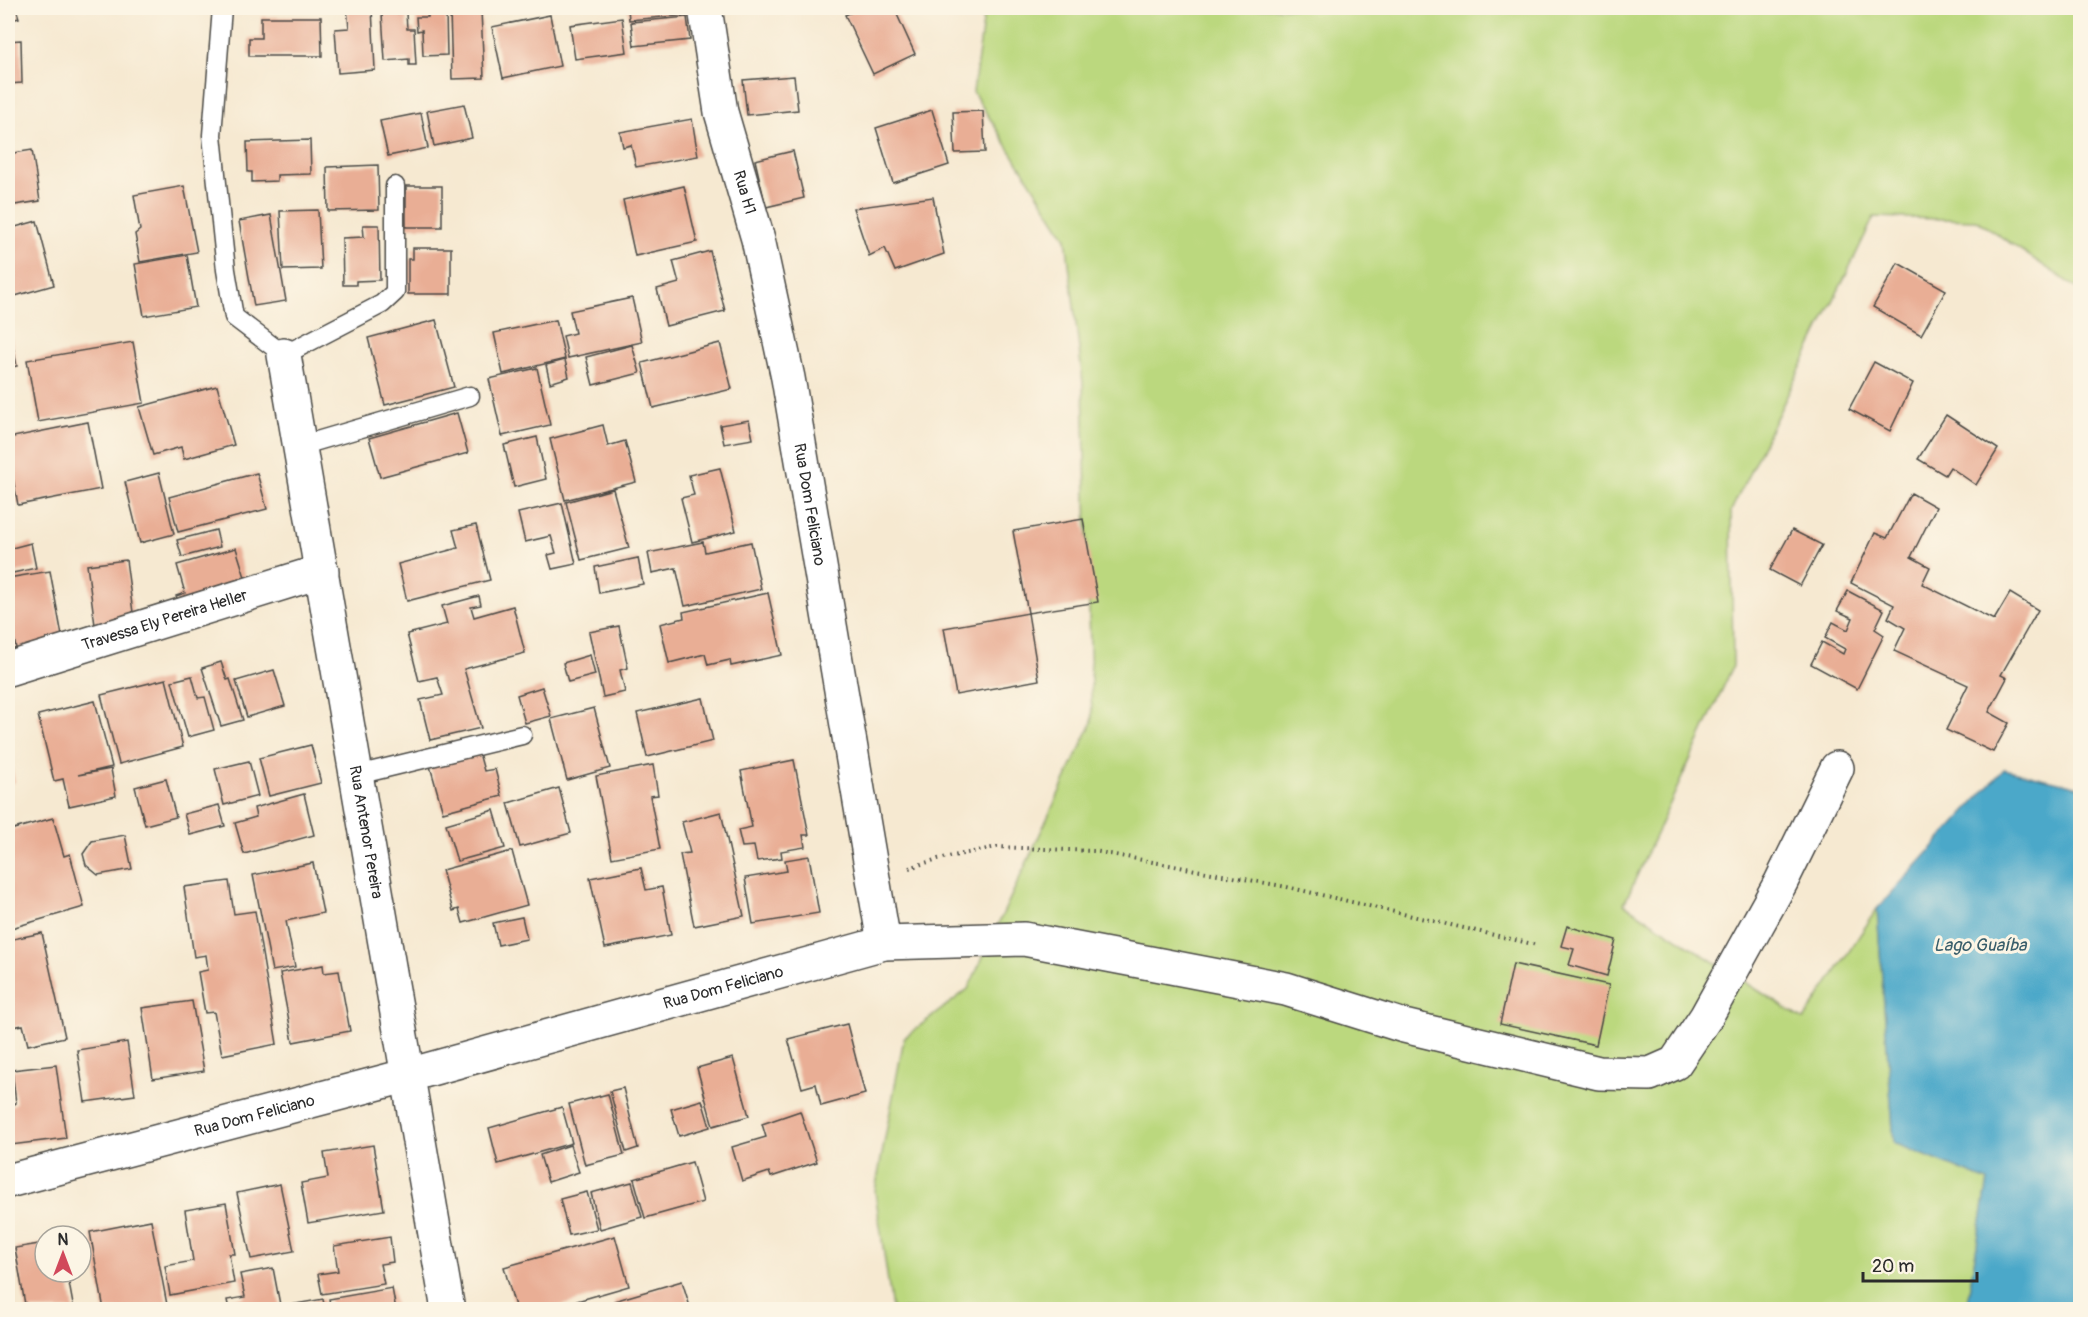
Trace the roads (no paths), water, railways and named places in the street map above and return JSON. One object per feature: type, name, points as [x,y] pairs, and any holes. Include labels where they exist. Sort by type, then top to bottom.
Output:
[{"type":"street","name":"Rua H1","points":[[705,8],[721,112],[758,239],[788,378]]},
{"type":"street","name":"Rua Antenor Pereira","points":[[284,355],[448,1310]]},
{"type":"street","name":"Rua Dom Feliciano","points":[[8,1181],[409,1075],[884,943],[788,378]]},
{"type":"street","name":"Travessa Ely Pereira Heller","points":[[8,669],[322,570]]},
{"type":"street","points":[[884,943],[1024,939],[1286,989],[1404,1026],[1599,1073],[1650,1074],[1675,1063],[1706,1017],[1781,882],[1837,768]]},
{"type":"lane","points":[[222,8],[212,135],[227,279],[234,317],[284,355],[382,304],[395,292],[395,186]]},
{"type":"lane","points":[[300,446],[470,396]]},
{"type":"lane","points":[[357,775],[522,735]]},
{"type":"water","name":"Lago Guaíba","points":[[2004,769],[2080,787],[2080,1309],[1966,1309],[1988,1181],[1894,1143],[1877,909]]}]
